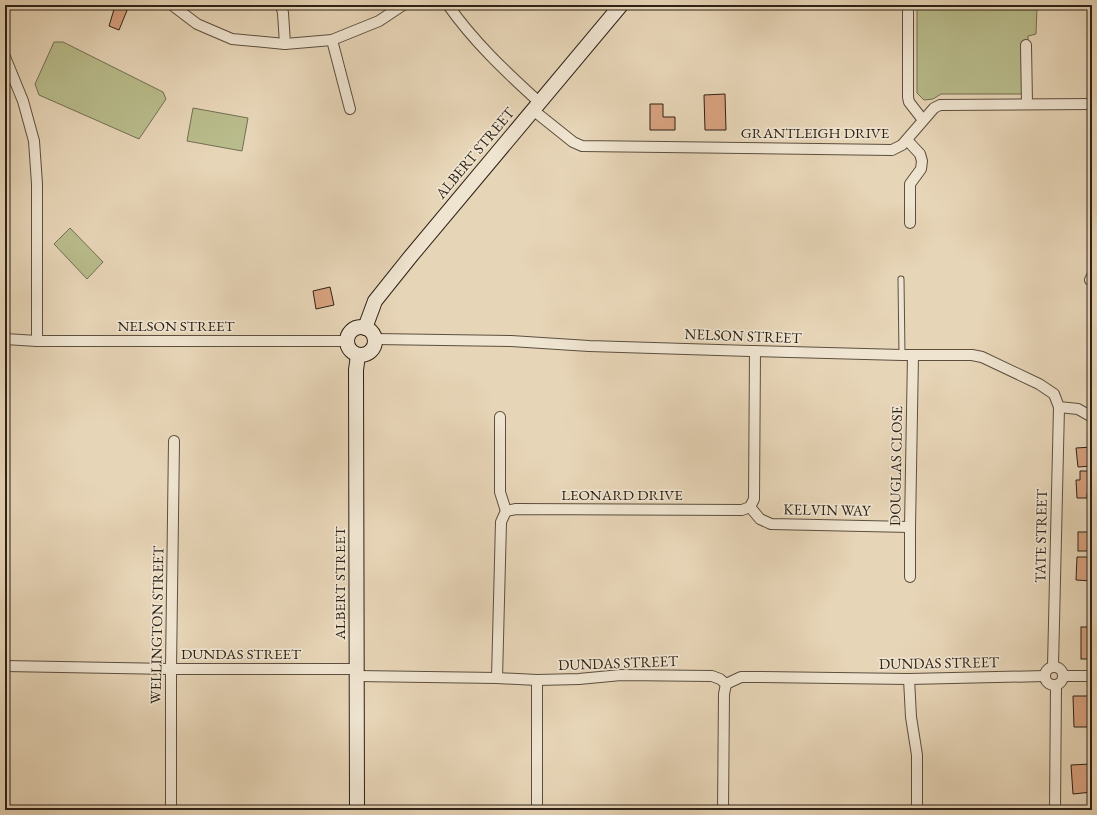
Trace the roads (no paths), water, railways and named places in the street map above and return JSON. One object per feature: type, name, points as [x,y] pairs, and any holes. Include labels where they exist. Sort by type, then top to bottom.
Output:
[{"type":"street","points":[[172,5],[197,24],[232,39],[285,44],[332,40],[378,21],[403,5]]},
{"type":"street","points":[[281,5],[285,44]]},
{"type":"street","name":"GRANTLEIGH DRIVE","points":[[448,5],[461,24],[536,106],[573,142],[582,146],[892,150],[902,145],[934,108],[940,105],[1092,104]]},
{"type":"street","name":"ALBERT STREET","points":[[365,328],[375,301],[620,5]]},
{"type":"street","points":[[908,5],[908,97],[909,102],[923,120]]},
{"type":"street","points":[[332,40],[350,109]]},
{"type":"street","points":[[1026,45],[1027,104]]},
{"type":"street","points":[[5,57],[23,101],[34,141],[37,184],[37,341]]},
{"type":"street","points":[[907,140],[920,154],[922,161],[921,169],[910,184],[910,223]]},
{"type":"street","points":[[356,328],[365,328],[370,330],[375,339],[375,344],[371,351],[367,354],[353,354],[346,341],[348,336],[352,330],[356,328]]},
{"type":"street","name":"NELSON STREET","points":[[375,339],[511,341],[582,346],[972,356],[982,357],[1040,384],[1054,394],[1059,406]]},
{"type":"street","name":"NELSON STREET","points":[[5,340],[346,341]]},
{"type":"street","points":[[750,507],[754,499],[755,351]]},
{"type":"street","name":"ALBERT STREET","points":[[357,810],[356,370],[358,355]]},
{"type":"street","name":"DOUGLAS CLOSE","points":[[910,577],[912,355]]},
{"type":"street","points":[[1059,406],[1078,409],[1092,416]]},
{"type":"street","name":"TATE STREET","points":[[1053,666],[1059,406]]},
{"type":"street","points":[[497,678],[501,522],[506,511],[500,492],[500,417]]},
{"type":"street","name":"WELLINGTON STREET","points":[[171,810],[174,441]]},
{"type":"street","name":"LEONARD DRIVE","points":[[506,511],[516,509],[742,510],[750,507]]},
{"type":"street","name":"KELVIN WAY","points":[[750,507],[760,519],[771,524],[910,527]]},
{"type":"street","name":"DUNDAS STREET","points":[[5,666],[357,673],[537,680],[579,679],[621,674],[712,676],[720,679],[726,684],[741,677],[909,679],[1045,676]]},
{"type":"street","points":[[1053,666],[1060,669],[1063,676],[1061,682],[1056,685],[1049,684],[1045,676],[1048,668],[1053,666]]},
{"type":"street","points":[[1063,676],[1092,676]]},
{"type":"street","points":[[909,679],[911,716],[917,754],[917,810]]},
{"type":"street","points":[[537,680],[537,810]]},
{"type":"street","points":[[724,810],[724,694],[726,684]]},
{"type":"street","points":[[1055,810],[1056,685]]},
{"type":"lane","points":[[901,279],[902,355]]}]
